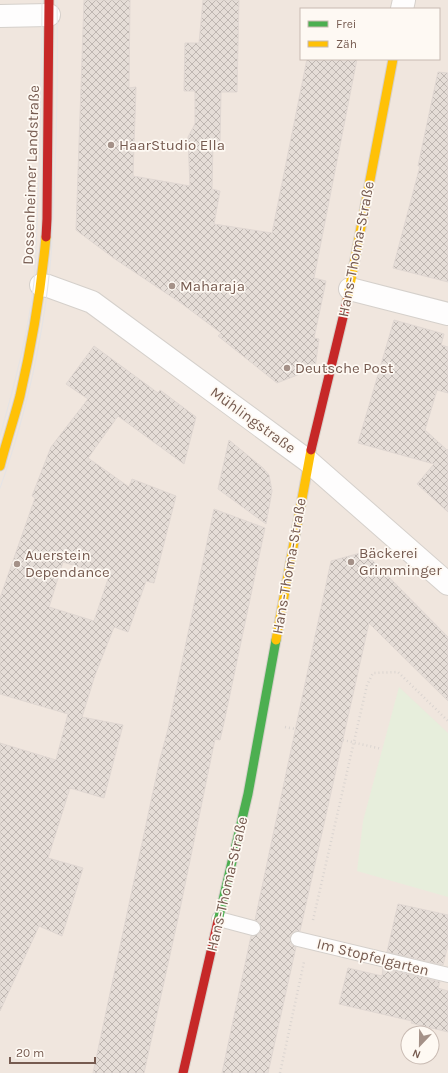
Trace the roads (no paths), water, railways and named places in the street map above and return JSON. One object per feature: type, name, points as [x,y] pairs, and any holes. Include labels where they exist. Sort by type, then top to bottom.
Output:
[{"type":"street","points":[[0,16],[49,8]]},
{"type":"street","name":"Dossenheimer Landstraße","points":[[0,466],[22,388],[40,285],[47,219],[49,8]]},
{"type":"street","name":"Hans-Thoma-Straße","points":[[183,1073],[248,794],[308,461],[350,289],[393,60]]},
{"type":"street","name":"Mühlingstraße","points":[[40,285],[48,286],[92,302],[308,461],[448,584]]},
{"type":"street","points":[[350,289],[448,314]]},
{"type":"lane","points":[[219,919],[253,928]]},
{"type":"lane","name":"Im Stopfelgarten","points":[[303,940],[448,976]]},
{"type":"tram line","points":[[0,436],[24,341],[34,282],[39,176],[42,0]]},
{"type":"tram line","points":[[0,488],[16,439],[30,388],[45,310],[48,285],[52,238],[56,143],[57,0]]},
{"type":"place","name":"HaarStudio Ella","points":[[111,145]]},
{"type":"place","name":"Maharaja","points":[[172,286]]},
{"type":"place","name":"Deutsche Post","points":[[287,368]]},
{"type":"place","name":"Bäckerei Grimminger","points":[[351,562]]},
{"type":"place","name":"Auerstein Dependance","points":[[17,564]]}]
